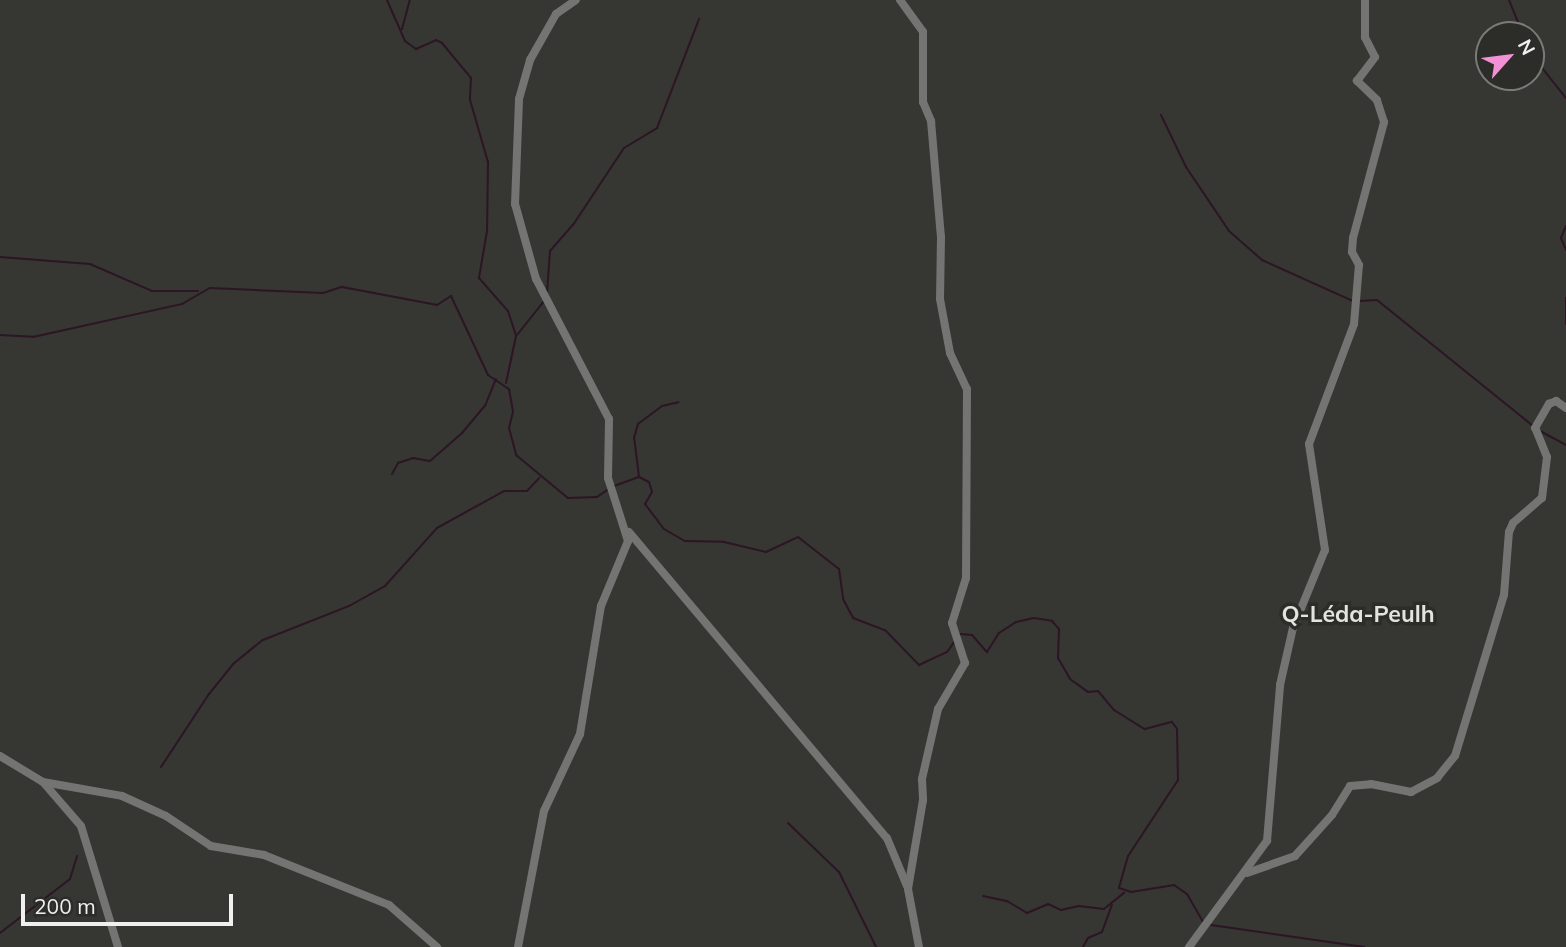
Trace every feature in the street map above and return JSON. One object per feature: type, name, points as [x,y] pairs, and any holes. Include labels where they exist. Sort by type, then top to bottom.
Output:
[{"type":"street","points":[[576,0],[556,14],[530,60],[518,111],[515,204],[536,279],[609,419],[608,478],[628,531],[887,838],[908,888],[919,947]]},
{"type":"street","points":[[900,0],[923,32],[923,102],[931,121],[942,237],[940,299],[950,353],[967,389],[968,405],[966,578],[952,623],[965,663],[943,695],[932,727],[908,888]]},
{"type":"street","points":[[1189,947],[1267,841],[1280,685],[1293,628],[1325,550],[1309,444],[1354,324],[1359,265],[1352,252],[1353,237],[1384,122],[1377,100],[1357,81],[1375,57],[1366,37],[1365,0]]},
{"type":"street","points":[[1246,873],[1294,856],[1332,815],[1350,786],[1371,784],[1411,792],[1437,778],[1455,756],[1504,595],[1509,532],[1513,523],[1542,498],[1547,457],[1535,428],[1549,404],[1556,401],[1566,408]]},
{"type":"street","points":[[519,947],[544,811],[580,734],[601,606],[623,559],[628,531]]},
{"type":"street","points":[[0,756],[43,782],[81,826],[118,947]]},
{"type":"street","points":[[43,782],[122,796],[166,816],[211,846],[264,855],[389,905],[437,947]]},
{"type":"waterway","points":[[387,0],[405,41],[416,49],[436,40],[442,43],[471,78],[470,100],[488,162],[487,231],[479,278],[508,311],[516,336],[506,383]]},
{"type":"waterway","points":[[402,29],[410,0]]},
{"type":"waterway","points":[[1509,0],[1517,21]]},
{"type":"waterway","points":[[547,292],[550,251],[573,225],[624,148],[657,128],[699,19]]},
{"type":"waterway","points":[[1545,72],[1566,98]]},
{"type":"waterway","points":[[1161,115],[1186,167],[1229,231],[1262,260],[1353,301]]},
{"type":"waterway","points":[[1566,226],[1561,238],[1566,250]]},
{"type":"waterway","points":[[0,257],[90,264],[152,291],[198,291]]},
{"type":"waterway","points":[[0,335],[33,337],[182,304],[210,288],[323,293],[342,287],[437,305],[451,296],[488,375],[509,389],[513,412],[509,428],[516,455],[568,498],[597,497],[609,489]]},
{"type":"waterway","points":[[1566,298],[1566,324]]},
{"type":"waterway","points":[[1359,301],[1377,300],[1533,426]]},
{"type":"waterway","points":[[517,335],[544,301]]},
{"type":"waterway","points":[[392,474],[398,463],[413,458],[430,461],[462,433],[485,406],[496,379]]},
{"type":"waterway","points":[[639,477],[634,438],[638,424],[662,406],[679,402]]},
{"type":"waterway","points":[[1540,431],[1566,445]]},
{"type":"waterway","points":[[614,486],[639,477],[649,482],[652,492],[645,504],[664,529],[685,541],[724,542],[766,552],[798,537],[839,569],[843,599],[853,618],[885,630],[919,665],[947,652],[955,641]]},
{"type":"waterway","points":[[161,767],[209,694],[233,664],[263,640],[349,606],[385,586],[437,528],[504,491],[527,491],[539,478]]},
{"type":"waterway","points":[[960,634],[972,635],[987,652],[999,633],[1016,622],[1034,618],[1052,621],[1059,629],[1058,658],[1070,679],[1088,692],[1098,691],[1114,710],[1145,729],[1172,722],[1177,729],[1178,780],[1128,856],[1119,888],[1131,892],[1174,885],[1187,894],[1203,922]]},
{"type":"waterway","points":[[788,823],[839,872],[876,947]]},
{"type":"waterway","points":[[0,933],[70,879],[77,856]]},
{"type":"waterway","points":[[983,896],[1007,901],[1027,913],[1048,904],[1061,910],[1079,906],[1104,909],[1124,893]]},
{"type":"waterway","points":[[1083,947],[1088,938],[1102,932],[1112,905]]},
{"type":"waterway","points":[[1211,925],[1364,947]]},
{"type":"district","name":"Q-Léda-Peulh","points":[[1358,614]]}]
